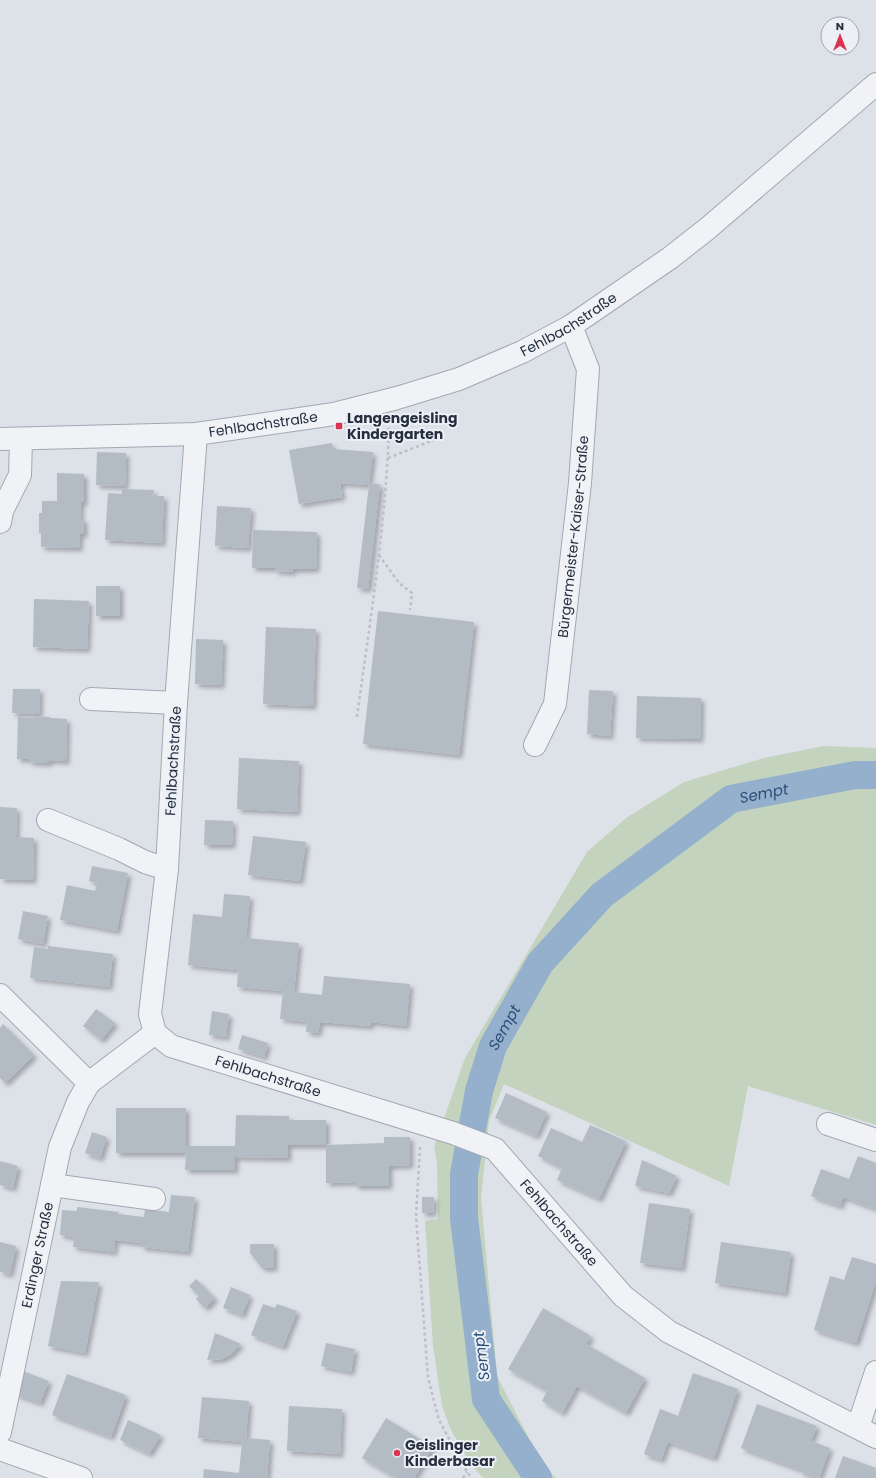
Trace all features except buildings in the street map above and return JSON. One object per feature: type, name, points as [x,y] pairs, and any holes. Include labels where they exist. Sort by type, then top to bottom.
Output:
[{"type":"street","name":"Fehlbachstraße","points":[[0,439],[196,434],[334,414],[397,398],[458,379],[522,352],[571,326],[670,258],[707,229],[876,84]]},
{"type":"street","name":"Bürgermeister-Kaiser-Straße","points":[[535,745],[555,704],[580,483],[588,369],[571,326]]},
{"type":"street","name":"Fehlbachstraße","points":[[196,434],[176,704],[167,869],[150,1014],[155,1033],[170,1046],[453,1133],[495,1149],[623,1296],[646,1314],[670,1332],[867,1432]]},
{"type":"street","points":[[0,522],[2,512],[20,476],[21,439]]},
{"type":"street","points":[[91,699],[176,704]]},
{"type":"street","points":[[48,820],[119,849],[145,862],[167,869]]},
{"type":"street","points":[[0,995],[89,1083]]},
{"type":"street","name":"Erdinger Straße","points":[[0,1432],[60,1147],[78,1102],[89,1083],[155,1033]]},
{"type":"street","points":[[828,1124],[876,1140]]},
{"type":"street","points":[[52,1184],[154,1200]]},
{"type":"street","points":[[867,1432],[876,1372]]},
{"type":"street","points":[[0,1449],[81,1478]]},
{"type":"path","points":[[357,717],[388,475],[389,421]]},
{"type":"path","points":[[388,458],[439,438]]},
{"type":"path","points":[[378,555],[399,583],[412,593],[410,610]]},
{"type":"path","points":[[423,1124],[418,1163],[416,1216],[428,1378],[439,1420],[467,1472],[472,1478]]},
{"type":"path","points":[[463,1478],[467,1472]]},
{"type":"green space","points":[[824,746],[876,748],[876,1125],[748,1086],[729,1186],[504,1084],[489,1121],[481,1198],[497,1376],[542,1464],[556,1478],[483,1478],[470,1463],[451,1430],[442,1406],[433,1346],[425,1221],[438,1219],[437,1162],[434,1147],[465,1058],[587,852],[626,818],[684,782],[764,758]]},
{"type":"waterway","name":"Sempt","points":[[538,1478],[486,1399],[464,1218],[464,1174],[479,1091],[493,1046],[540,963],[602,895],[731,799],[855,775],[876,775]]},
{"type":"place","name":"Langengeisling Kindergarten","points":[[339,426]]},
{"type":"place","name":"Geislinger Kinderbasar","points":[[397,1453]]}]
